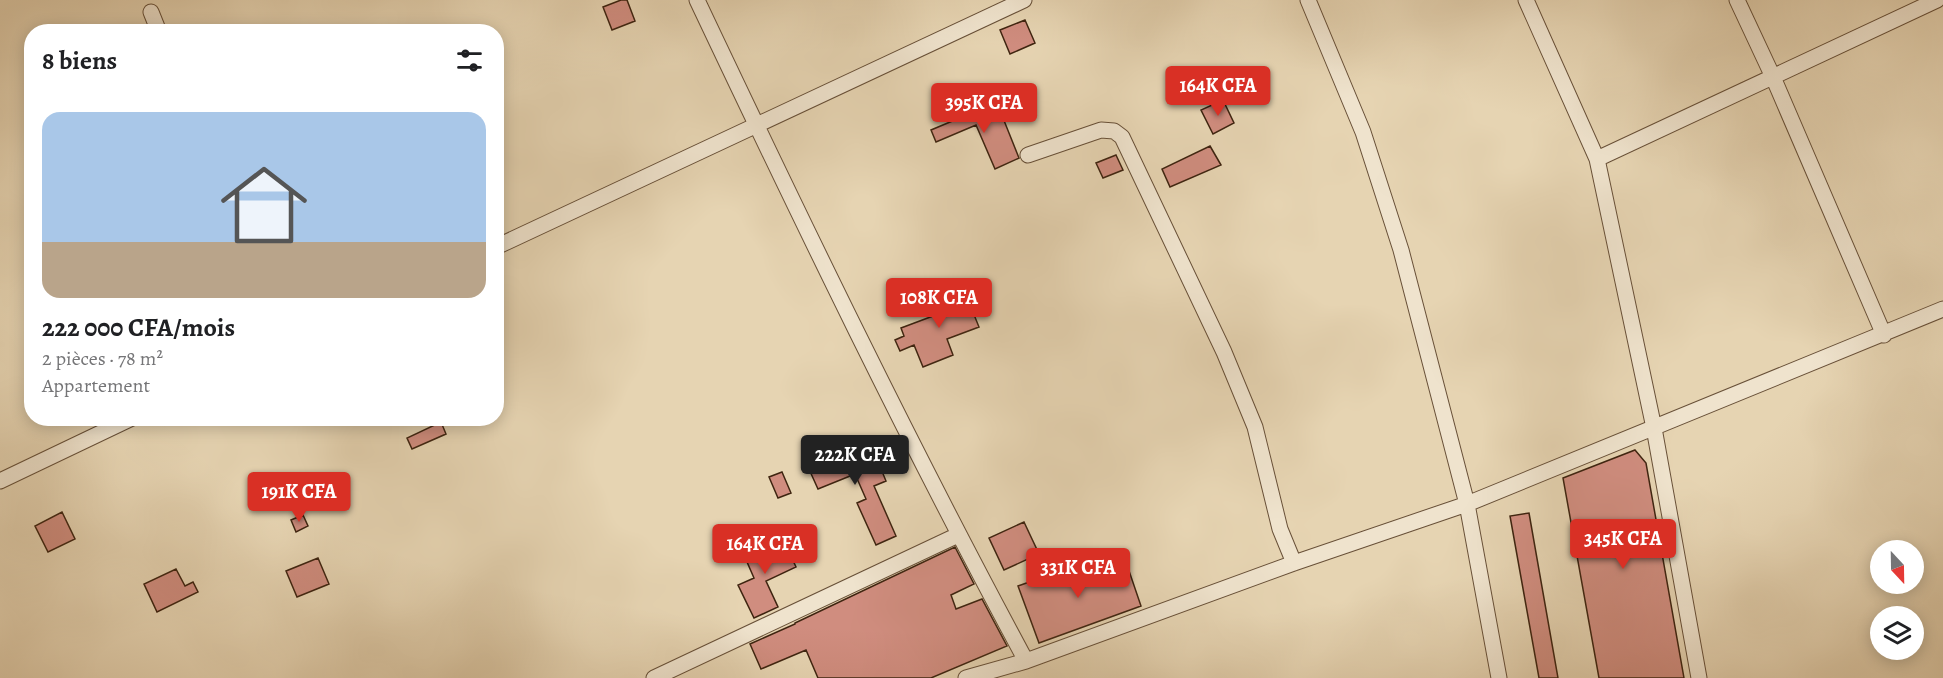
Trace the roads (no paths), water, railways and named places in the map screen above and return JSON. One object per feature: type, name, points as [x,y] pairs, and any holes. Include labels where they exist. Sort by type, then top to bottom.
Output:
[{"type":"street","points":[[697,0],[958,535],[1026,661]]},
{"type":"street","points":[[504,244],[1024,0]]},
{"type":"street","points":[[1308,0],[1363,132],[1401,250],[1467,504],[1499,678]]},
{"type":"street","points":[[1526,0],[1598,159],[1654,428],[1699,678]]},
{"type":"street","points":[[1737,0],[1773,77],[1884,334]]},
{"type":"street","points":[[1598,159],[1937,0]]},
{"type":"street","points":[[151,12],[156,24]]},
{"type":"street","points":[[1028,155],[1101,130],[1114,131],[1122,137],[1224,352],[1255,427],[1274,509],[1294,563]]},
{"type":"street","points":[[966,678],[1026,661],[1294,563],[1467,504],[1943,309]]},
{"type":"street","points":[[0,481],[115,426]]},
{"type":"street","points":[[654,678],[958,535]]}]
